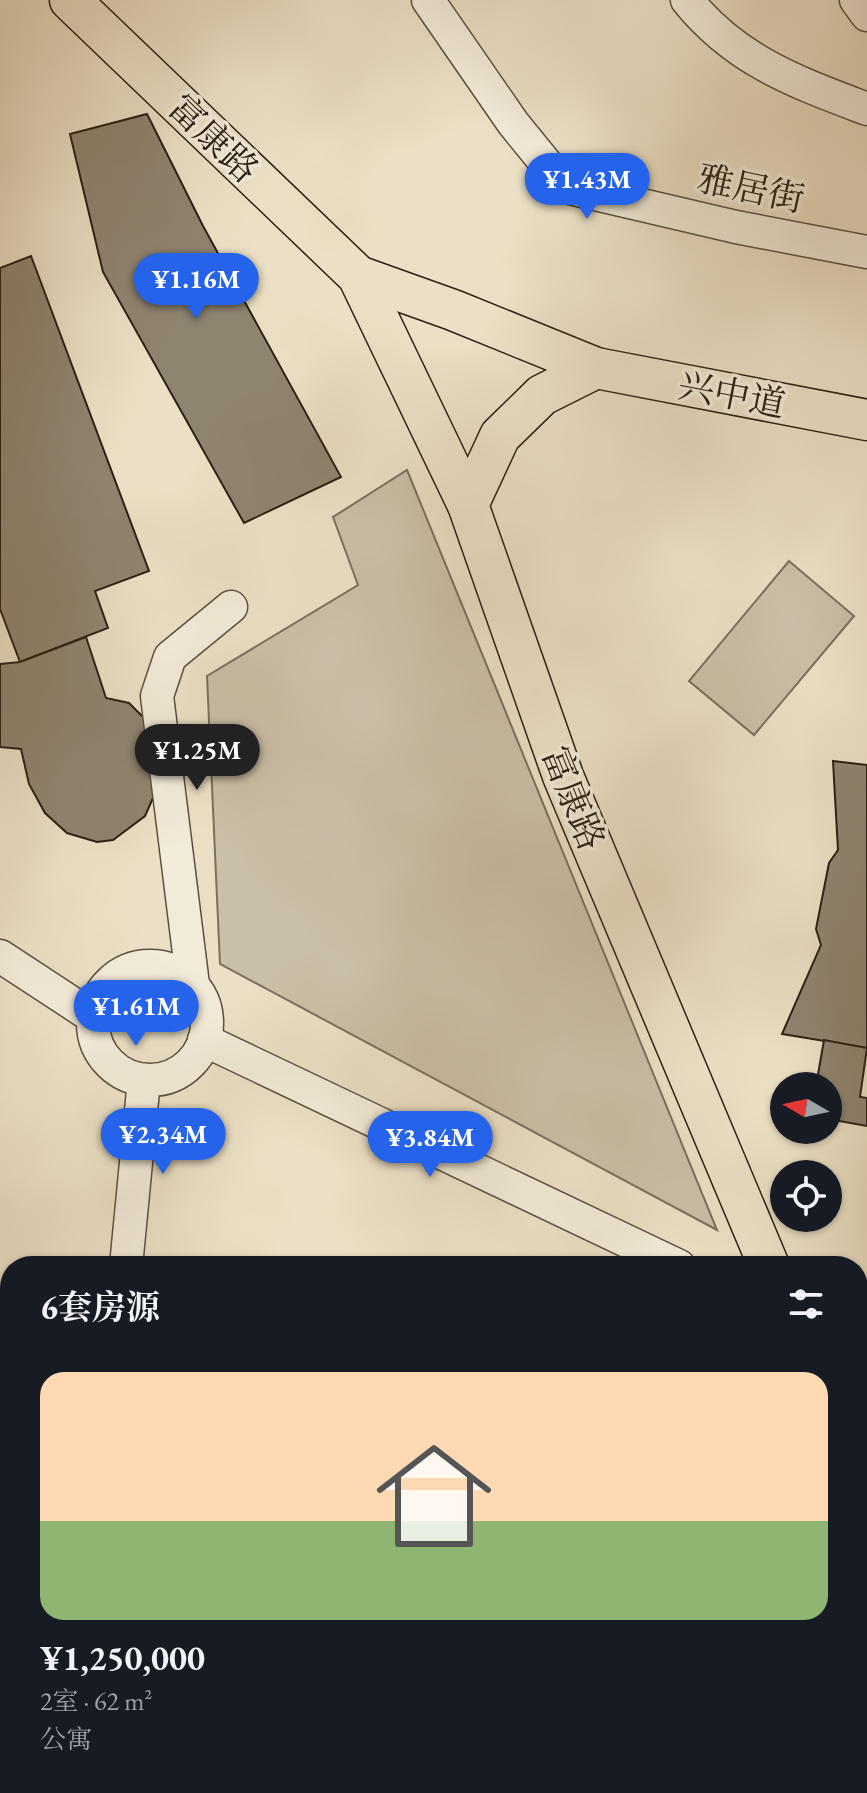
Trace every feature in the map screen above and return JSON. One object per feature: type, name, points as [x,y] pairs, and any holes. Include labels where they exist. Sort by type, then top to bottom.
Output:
[{"type":"main road","name":"富康路","points":[[70,0],[358,276],[468,505],[563,776],[765,1256]]},
{"type":"main road","name":"兴中道","points":[[358,276],[453,310],[596,368],[867,420]]},
{"type":"main road","points":[[468,505],[500,436],[542,395],[596,368]]},
{"type":"street","name":"雅居街","points":[[428,0],[513,123],[565,187],[736,227],[867,252]]},
{"type":"street","points":[[687,0],[706,24],[765,68],[867,109]]},
{"type":"street","points":[[856,0],[867,15]]},
{"type":"street","points":[[193,985],[157,696],[170,657],[231,607]]},
{"type":"street","points":[[0,956],[93,1017]]},
{"type":"street","points":[[159,966],[178,973],[193,985],[203,1002],[207,1021],[204,1040],[196,1058],[181,1071],[163,1079],[144,1080],[126,1076],[112,1066],[101,1052],[93,1017],[98,1000],[108,985],[122,974],[140,967],[159,966]]},
{"type":"street","points":[[204,1040],[658,1256]]},
{"type":"street","points":[[127,1256],[144,1080]]},
{"type":"shaded area","points":[[407,470],[717,1230],[220,964],[207,676],[358,585],[333,517]]},
{"type":"shaded area","points":[[789,561],[854,616],[754,735],[689,681]]},
{"type":"building","points":[[147,114],[203,226],[341,477],[244,523],[103,272],[70,134]]},
{"type":"building","points":[[31,256],[149,571],[95,591],[108,628],[20,662],[0,609],[0,268]]},
{"type":"building","points":[[86,637],[106,698],[129,703],[144,718],[157,789],[145,816],[113,840],[97,842],[67,833],[45,813],[29,784],[21,749],[0,747],[0,664],[20,662]]},
{"type":"building","points":[[833,761],[867,765],[867,1048],[782,1034],[821,945],[816,929],[829,863],[838,850]]},
{"type":"building","points":[[824,1040],[867,1048],[860,1097],[867,1098],[867,1126],[842,1122],[842,1072],[818,1072]]}]
